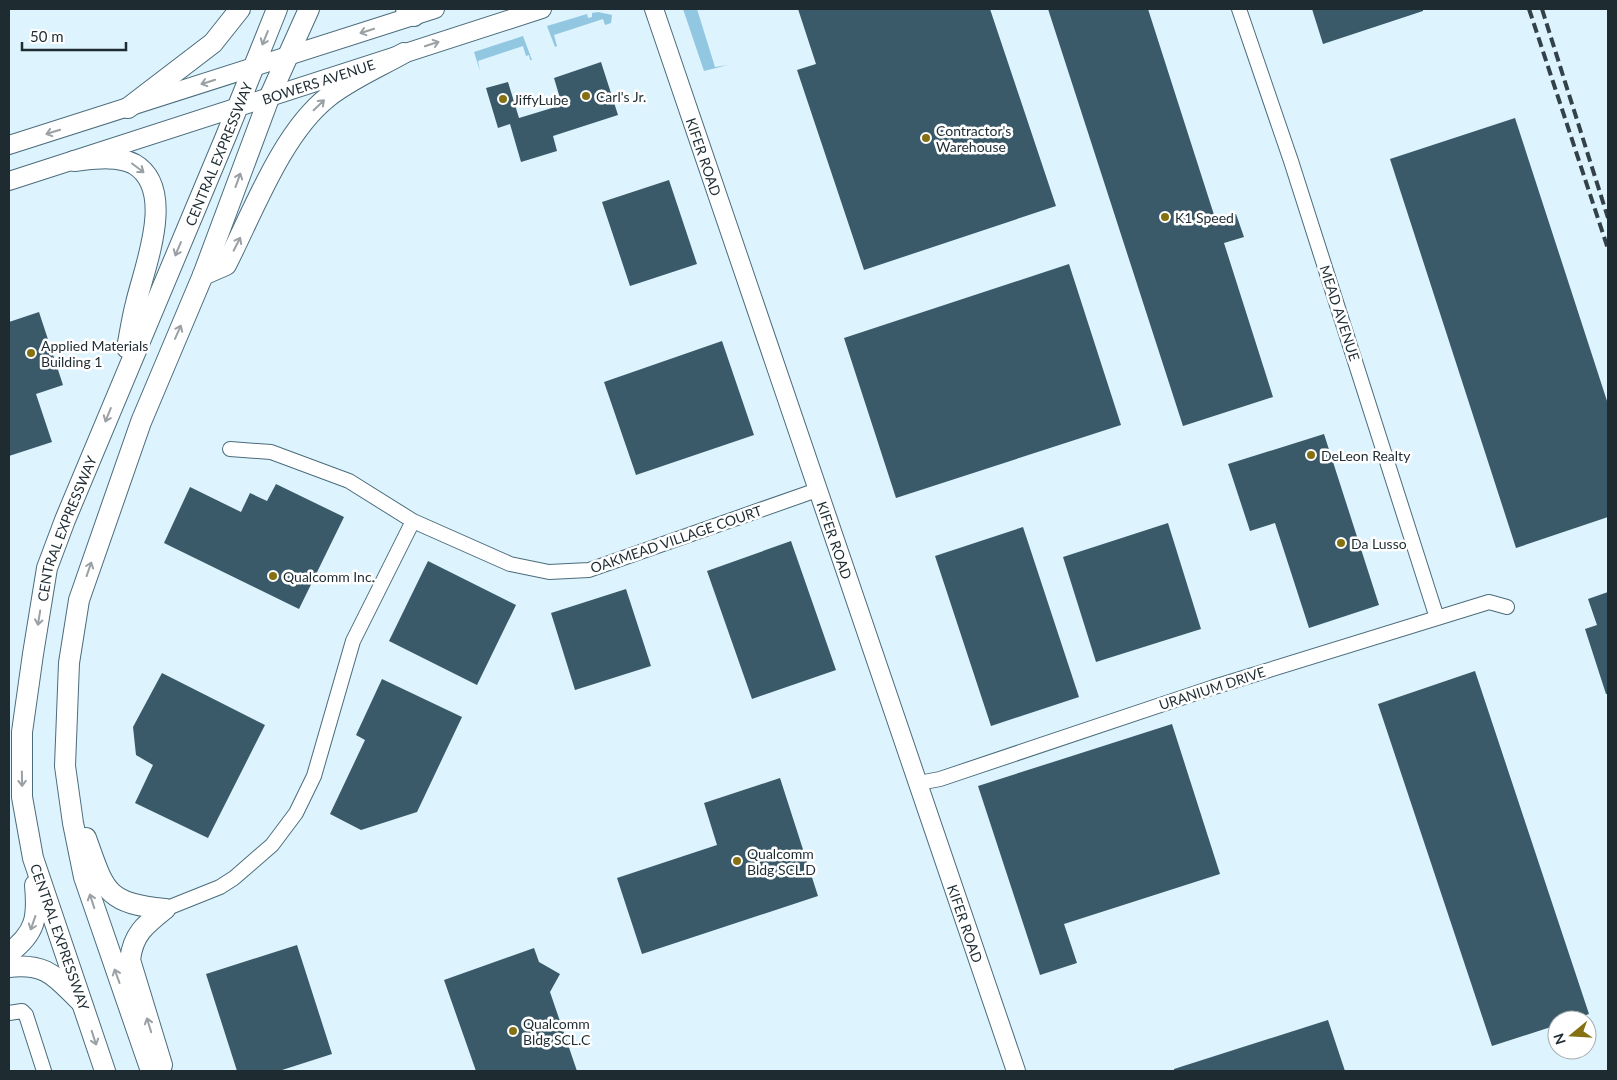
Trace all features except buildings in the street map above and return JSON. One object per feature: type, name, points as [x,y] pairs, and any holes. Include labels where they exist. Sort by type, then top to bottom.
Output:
[{"type":"highway","points":[[128,108],[214,43],[240,9]]},
{"type":"highway","name":"CENTRAL EXPRESSWAY","points":[[105,1071],[33,858],[22,797],[22,732],[47,568],[121,384],[238,108],[277,9]]},
{"type":"highway","name":"CENTRAL EXPRESSWAY","points":[[150,1071],[84,877],[72,823],[65,766],[70,663],[79,600],[120,479],[158,377],[203,275],[269,98],[309,9]]},
{"type":"highway","points":[[203,275],[226,265],[282,152],[305,119],[329,96],[404,53]]},
{"type":"highway","points":[[74,161],[114,159],[134,164],[147,176],[155,200],[154,236],[135,305],[121,384]]},
{"type":"highway","points":[[70,663],[80,820],[93,858],[104,883],[115,897],[142,907],[165,909]]},
{"type":"highway","points":[[9,953],[30,934],[36,916],[33,858]]},
{"type":"highway","points":[[164,1071],[130,960],[132,944],[138,934],[165,909]]},
{"type":"highway","points":[[9,967],[35,966],[45,970],[83,1005]]},
{"type":"main road","points":[[9,145],[288,57],[410,12],[435,9]]},
{"type":"main road","name":"BOWERS AVENUE","points":[[9,181],[542,9]]},
{"type":"main road","name":"KIFER ROAD","points":[[654,9],[1016,1071]]},
{"type":"street","name":"MEAD AVENUE","points":[[1239,9],[1295,172],[1437,618]]},
{"type":"street","name":"OAKMEAD VILLAGE COURT","points":[[230,448],[271,452],[349,482],[413,521],[510,564],[549,572],[590,570],[817,490]]},
{"type":"street","points":[[165,909],[220,887],[234,878],[272,845],[296,813],[314,776],[350,647],[413,521]]},
{"type":"street","name":"URANIUM DRIVE","points":[[919,783],[940,779],[1214,687],[1489,602],[1507,608]]},
{"type":"street","points":[[9,1013],[18,1010],[26,1015],[44,1071]]},
{"type":"shaded area","points":[[683,9],[697,9],[715,67],[728,65],[704,71]]},
{"type":"shaded area","points":[[598,12],[612,15],[611,23],[605,25],[603,19],[554,35],[557,46],[555,47],[547,26],[587,14],[588,18],[592,17],[592,13]]},
{"type":"shaded area","points":[[523,36],[532,60],[530,60],[529,55],[526,56],[523,46],[478,61],[480,71],[474,52]]},
{"type":"railway","points":[[1529,9],[1608,249]]},
{"type":"railway","points":[[1542,9],[1608,218]]},
{"type":"place","name":"Carl's Jr.","points":[[586,96]]},
{"type":"place","name":"JiffyLube","points":[[503,99]]},
{"type":"place","name":"Contractor's Warehouse","points":[[926,138]]},
{"type":"place","name":"K1 Speed","points":[[1165,217]]},
{"type":"place","name":"Applied Materials Building 1","points":[[31,353]]},
{"type":"place","name":"DeLeon Realty","points":[[1311,455]]},
{"type":"place","name":"Da Lusso","points":[[1341,543]]},
{"type":"place","name":"Qualcomm Inc.","points":[[273,576]]},
{"type":"place","name":"Qualcomm Bldg SCL.D","points":[[737,861]]},
{"type":"place","name":"Qualcomm Bldg SCL.C","points":[[513,1031]]}]
